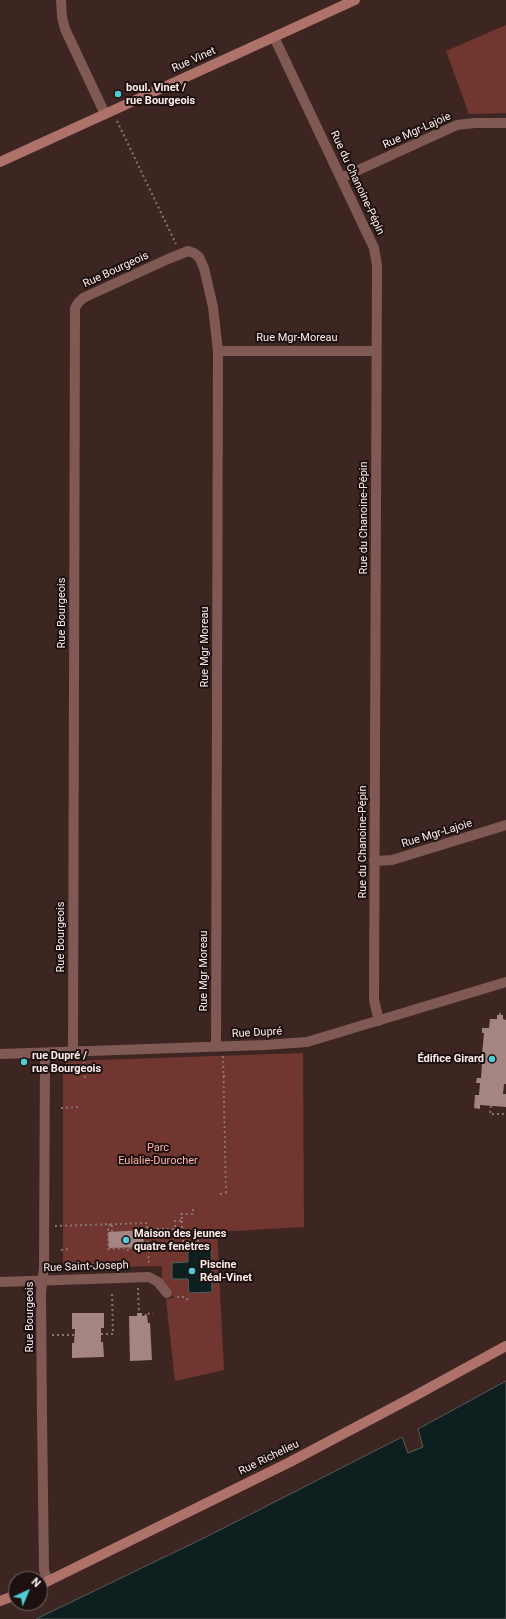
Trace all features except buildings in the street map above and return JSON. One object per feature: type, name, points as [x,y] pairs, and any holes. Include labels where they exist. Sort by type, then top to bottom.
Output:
[{"type":"main road","name":"Rue Vinet","points":[[0,162],[355,0]]},
{"type":"main road","name":"Rue Richelieu","points":[[48,1581],[290,1462],[506,1346]]},
{"type":"street","points":[[61,0],[62,18],[65,29],[105,114]]},
{"type":"street","name":"Rue du Chanoine-Pépin","points":[[274,36],[375,253],[377,271],[374,1000],[379,1021]]},
{"type":"street","name":"Rue Mgr-Lajoie","points":[[341,178],[457,126],[475,123],[506,123]]},
{"type":"street","name":"Rue Bourgeois","points":[[73,1052],[75,308],[83,298],[141,271],[182,253],[194,253]]},
{"type":"street","name":"Rue Mgr Moreau","points":[[194,253],[201,259],[209,287],[215,319],[218,351],[216,1046]]},
{"type":"street","name":"Rue Mgr-Moreau","points":[[218,351],[376,351]]},
{"type":"street","name":"Rue Mgr-Lajoie","points":[[374,861],[392,860],[506,824]]},
{"type":"street","name":"Rue Dupré","points":[[0,1054],[265,1045],[306,1042],[506,982]]},
{"type":"street","name":"Rue Bourgeois","points":[[44,1571],[41,1280],[44,1267],[45,1052]]},
{"type":"street","name":"Rue Saint-Joseph","points":[[0,1282],[149,1277],[158,1282],[166,1293]]},
{"type":"path","points":[[117,121],[176,244]]},
{"type":"path","points":[[220,1194],[227,1193],[223,1055]]},
{"type":"path","points":[[84,1060],[85,1078]]},
{"type":"path","points":[[491,1106],[490,1114],[506,1114]]},
{"type":"path","points":[[61,1108],[78,1107]]},
{"type":"path","points":[[194,1208],[193,1214],[181,1214],[182,1241],[199,1241],[199,1247]]},
{"type":"path","points":[[147,1229],[175,1229],[175,1221],[182,1221]]},
{"type":"path","points":[[61,1226],[147,1223],[149,1268]]},
{"type":"path","points":[[111,1224],[112,1232]]},
{"type":"path","points":[[111,1224],[108,1230],[108,1249],[127,1250],[148,1247]]},
{"type":"path","points":[[61,1250],[68,1249]]},
{"type":"path","points":[[138,1287],[139,1313]]},
{"type":"path","points":[[101,1334],[113,1334],[112,1293]]},
{"type":"path","points":[[177,1297],[184,1297],[190,1302]]},
{"type":"path","points":[[146,1316],[145,1314],[152,1313]]},
{"type":"path","points":[[50,1335],[75,1335]]},
{"type":"green space","points":[[506,25],[506,113],[469,114],[446,51]]},
{"type":"green space","name":"Parc Eulalie-Durocher","points":[[303,1053],[304,1227],[217,1232],[224,1370],[175,1381],[166,1299],[174,1298],[162,1280],[162,1266],[67,1268],[63,1265],[63,1066],[68,1061]]},
{"type":"shaded area","name":"Piscine Réal-Vinet","points":[[211,1247],[212,1292],[189,1293],[188,1279],[172,1279],[172,1263],[188,1262],[188,1248]]},
{"type":"shaded area","points":[[506,1381],[506,1619],[36,1619],[204,1538],[402,1437],[408,1453],[423,1447],[418,1429]]},
{"type":"place","name":"boul. Vinet / rue Bourgeois","points":[[118,94]]},
{"type":"place","name":"Édifice Girard","points":[[492,1059]]},
{"type":"place","name":"rue Dupré / rue Bourgeois","points":[[24,1062]]},
{"type":"place","name":"Maison des jeunes quatre fenêtres","points":[[126,1240]]},
{"type":"place","name":"Piscine Réal-Vinet","points":[[192,1271]]}]
